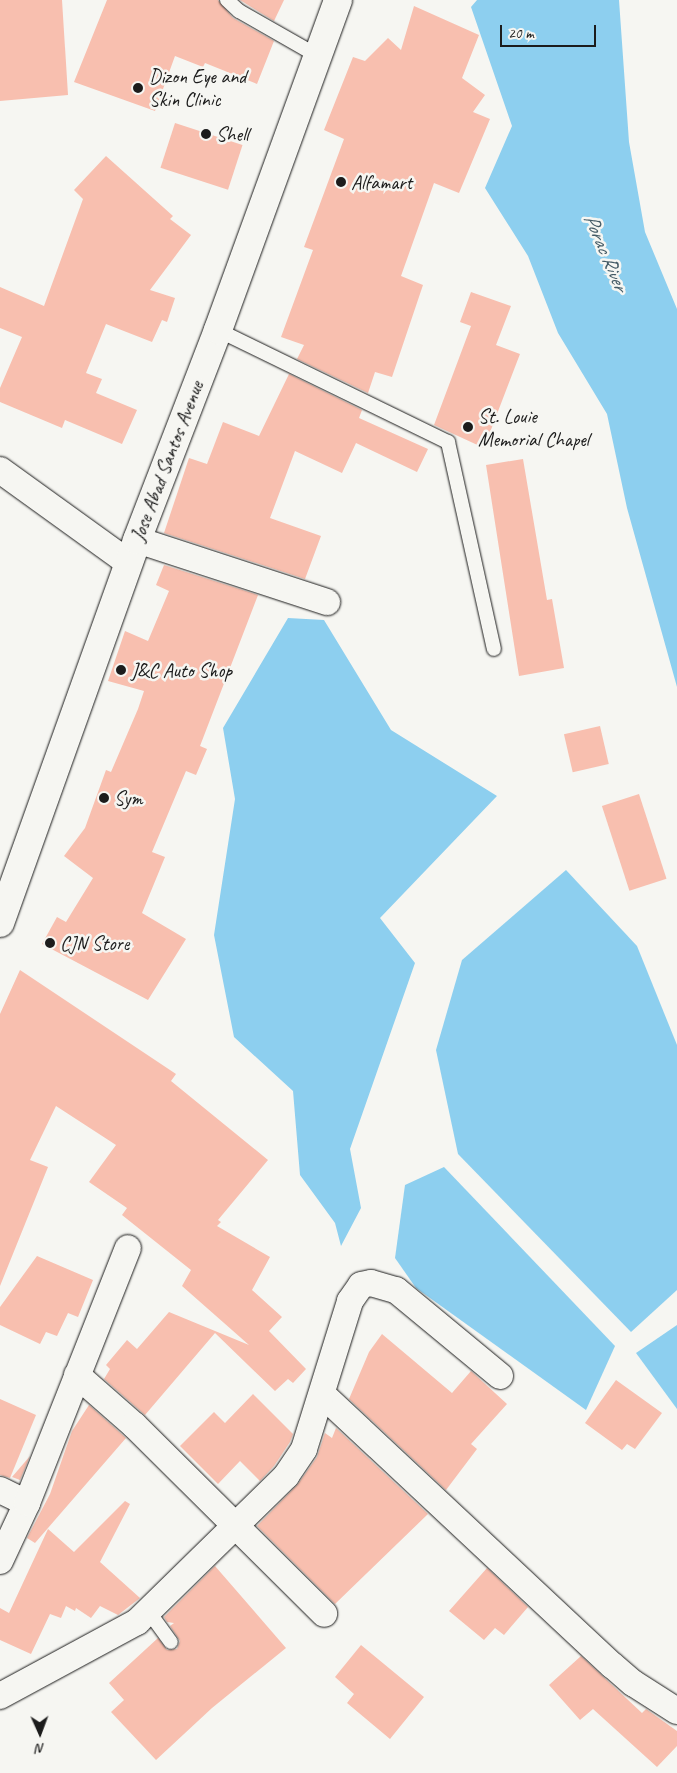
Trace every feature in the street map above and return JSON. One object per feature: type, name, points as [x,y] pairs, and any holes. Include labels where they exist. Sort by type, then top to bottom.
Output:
[{"type":"main road","name":"Jose Abad Santos Avenue","points":[[0,924],[132,551],[218,330],[338,0]]},
{"type":"street","points":[[0,470],[132,551],[326,602]]},
{"type":"street","points":[[0,1561],[27,1502],[128,1248]]},
{"type":"street","points":[[0,1696],[123,1631],[148,1612],[232,1526],[298,1463],[323,1395],[355,1291],[370,1283],[396,1290],[500,1376]]},
{"type":"street","points":[[78,1375],[134,1425],[232,1526],[324,1614]]},
{"type":"street","points":[[323,1395],[626,1677],[677,1710]]},
{"type":"street","points":[[0,1490],[27,1502]]},
{"type":"lane","points":[[227,0],[239,11],[318,56]]},
{"type":"lane","points":[[218,330],[448,442],[494,649]]},
{"type":"lane","points":[[148,1612],[171,1642]]},
{"type":"water","name":"Porac River","points":[[477,0],[619,0],[629,142],[645,232],[677,309],[677,687],[627,508],[607,414],[558,333],[528,256],[485,188],[512,126],[471,7]]},
{"type":"water","points":[[288,618],[324,620],[391,730],[497,796],[380,918],[415,963],[350,1149],[361,1208],[341,1246],[335,1223],[300,1175],[293,1091],[234,1037],[214,935],[235,799],[223,728]]},
{"type":"water","points":[[566,870],[637,946],[677,1045],[677,1290],[631,1332],[458,1154],[436,1050],[462,960]]},
{"type":"water","points":[[444,1167],[615,1346],[586,1410],[416,1288],[395,1258],[405,1185]]},
{"type":"water","points":[[677,1325],[677,1409],[636,1353]]},
{"type":"building","points":[[0,0],[62,0],[68,95],[0,101]]},
{"type":"building","points":[[107,0],[218,0],[233,18],[274,41],[257,84],[205,63],[203,67],[175,56],[155,111],[74,82]]},
{"type":"building","points":[[240,0],[284,0],[274,21]]},
{"type":"building","points":[[414,6],[479,35],[462,78],[485,95],[473,112],[490,119],[459,193],[434,183],[401,276],[423,285],[392,377],[375,372],[368,393],[297,359],[304,345],[281,337],[313,250],[304,247],[344,139],[324,130],[353,57],[365,61],[388,38],[401,50]]},
{"type":"building","points":[[175,123],[243,145],[228,190],[160,168]]},
{"type":"building","points":[[106,156],[173,216],[170,219],[191,235],[150,290],[175,298],[167,322],[162,320],[152,342],[106,324],[86,373],[102,379],[96,393],[137,410],[122,444],[65,420],[62,428],[0,402],[0,388],[22,337],[0,328],[0,287],[44,306],[83,199],[74,190]]},
{"type":"building","points":[[471,292],[511,306],[496,345],[520,354],[484,448],[434,425],[471,326],[460,322]]},
{"type":"building","points":[[289,374],[362,410],[359,418],[428,449],[417,472],[356,443],[342,473],[295,451],[270,518],[321,536],[305,579],[164,533],[189,458],[207,464],[223,422],[259,436]]},
{"type":"building","points":[[523,459],[547,600],[552,599],[564,668],[519,676],[486,465]]},
{"type":"building","points":[[164,565],[258,595],[200,746],[207,749],[196,775],[186,771],[152,852],[165,857],[142,913],[186,939],[148,1000],[42,944],[57,917],[66,922],[93,878],[64,856],[85,828],[106,770],[111,772],[138,709],[144,691],[108,681],[125,631],[148,641],[169,591],[156,585]]},
{"type":"building","points":[[600,726],[609,764],[573,772],[564,734]]},
{"type":"building","points":[[639,794],[667,879],[629,891],[602,806]]},
{"type":"building","points":[[20,970],[176,1074],[171,1081],[268,1160],[218,1220],[221,1222],[217,1226],[270,1257],[252,1290],[282,1317],[269,1331],[306,1369],[293,1383],[288,1379],[275,1391],[215,1333],[145,1415],[104,1379],[110,1369],[106,1365],[127,1340],[137,1349],[169,1312],[249,1345],[182,1286],[191,1270],[122,1215],[127,1208],[89,1182],[116,1145],[56,1106],[30,1160],[48,1167],[0,1286],[0,1014]]},
{"type":"building","points":[[37,1256],[93,1280],[78,1317],[68,1313],[57,1336],[46,1332],[40,1344],[0,1325],[0,1307]]},
{"type":"building","points":[[382,1334],[452,1393],[471,1371],[507,1404],[471,1444],[477,1449],[446,1490],[349,1399],[369,1352]]},
{"type":"building","points":[[616,1380],[662,1413],[635,1449],[627,1444],[622,1450],[585,1423]]},
{"type":"building","points":[[253,1394],[293,1434],[290,1442],[274,1466],[260,1481],[240,1461],[218,1484],[180,1446],[214,1412],[225,1423]]},
{"type":"building","points":[[0,1399],[36,1415],[10,1478],[0,1475]]},
{"type":"building","points":[[89,1405],[126,1438],[35,1543],[27,1538],[50,1494],[72,1431]]},
{"type":"building","points":[[336,1428],[428,1514],[335,1604],[257,1526],[298,1484],[317,1457],[325,1433],[332,1438]]},
{"type":"building","points":[[30,1456],[20,1480],[12,1477]]},
{"type":"building","points":[[125,1501],[130,1504],[100,1562],[140,1598],[118,1615],[100,1606],[91,1618],[76,1608],[75,1611],[66,1606],[61,1618],[50,1614],[31,1654],[0,1640],[0,1608],[9,1613],[48,1529],[74,1552]]},
{"type":"building","points":[[215,1566],[286,1648],[212,1708],[156,1760],[111,1712],[124,1700],[109,1683],[158,1638],[167,1650],[177,1649],[180,1641],[170,1626],[174,1623],[167,1622],[164,1617]]},
{"type":"building","points":[[487,1568],[528,1607],[504,1635],[495,1628],[484,1640],[449,1611]]},
{"type":"building","points":[[361,1645],[424,1697],[390,1739],[347,1703],[354,1694],[335,1677]]},
{"type":"building","points":[[581,1656],[642,1713],[646,1709],[677,1731],[677,1746],[657,1767],[593,1709],[580,1720],[549,1685]]},
{"type":"place","name":"Dizon Eye and Skin Clinic","points":[[138,88]]},
{"type":"place","name":"Shell","points":[[206,134]]},
{"type":"place","name":"Alfamart","points":[[341,182]]},
{"type":"place","name":"St. Louie Memorial Chapel","points":[[468,427]]},
{"type":"place","name":"J&C Auto Shop","points":[[121,670]]},
{"type":"place","name":"Sym","points":[[104,798]]},
{"type":"place","name":"CJN Store","points":[[50,943]]}]
